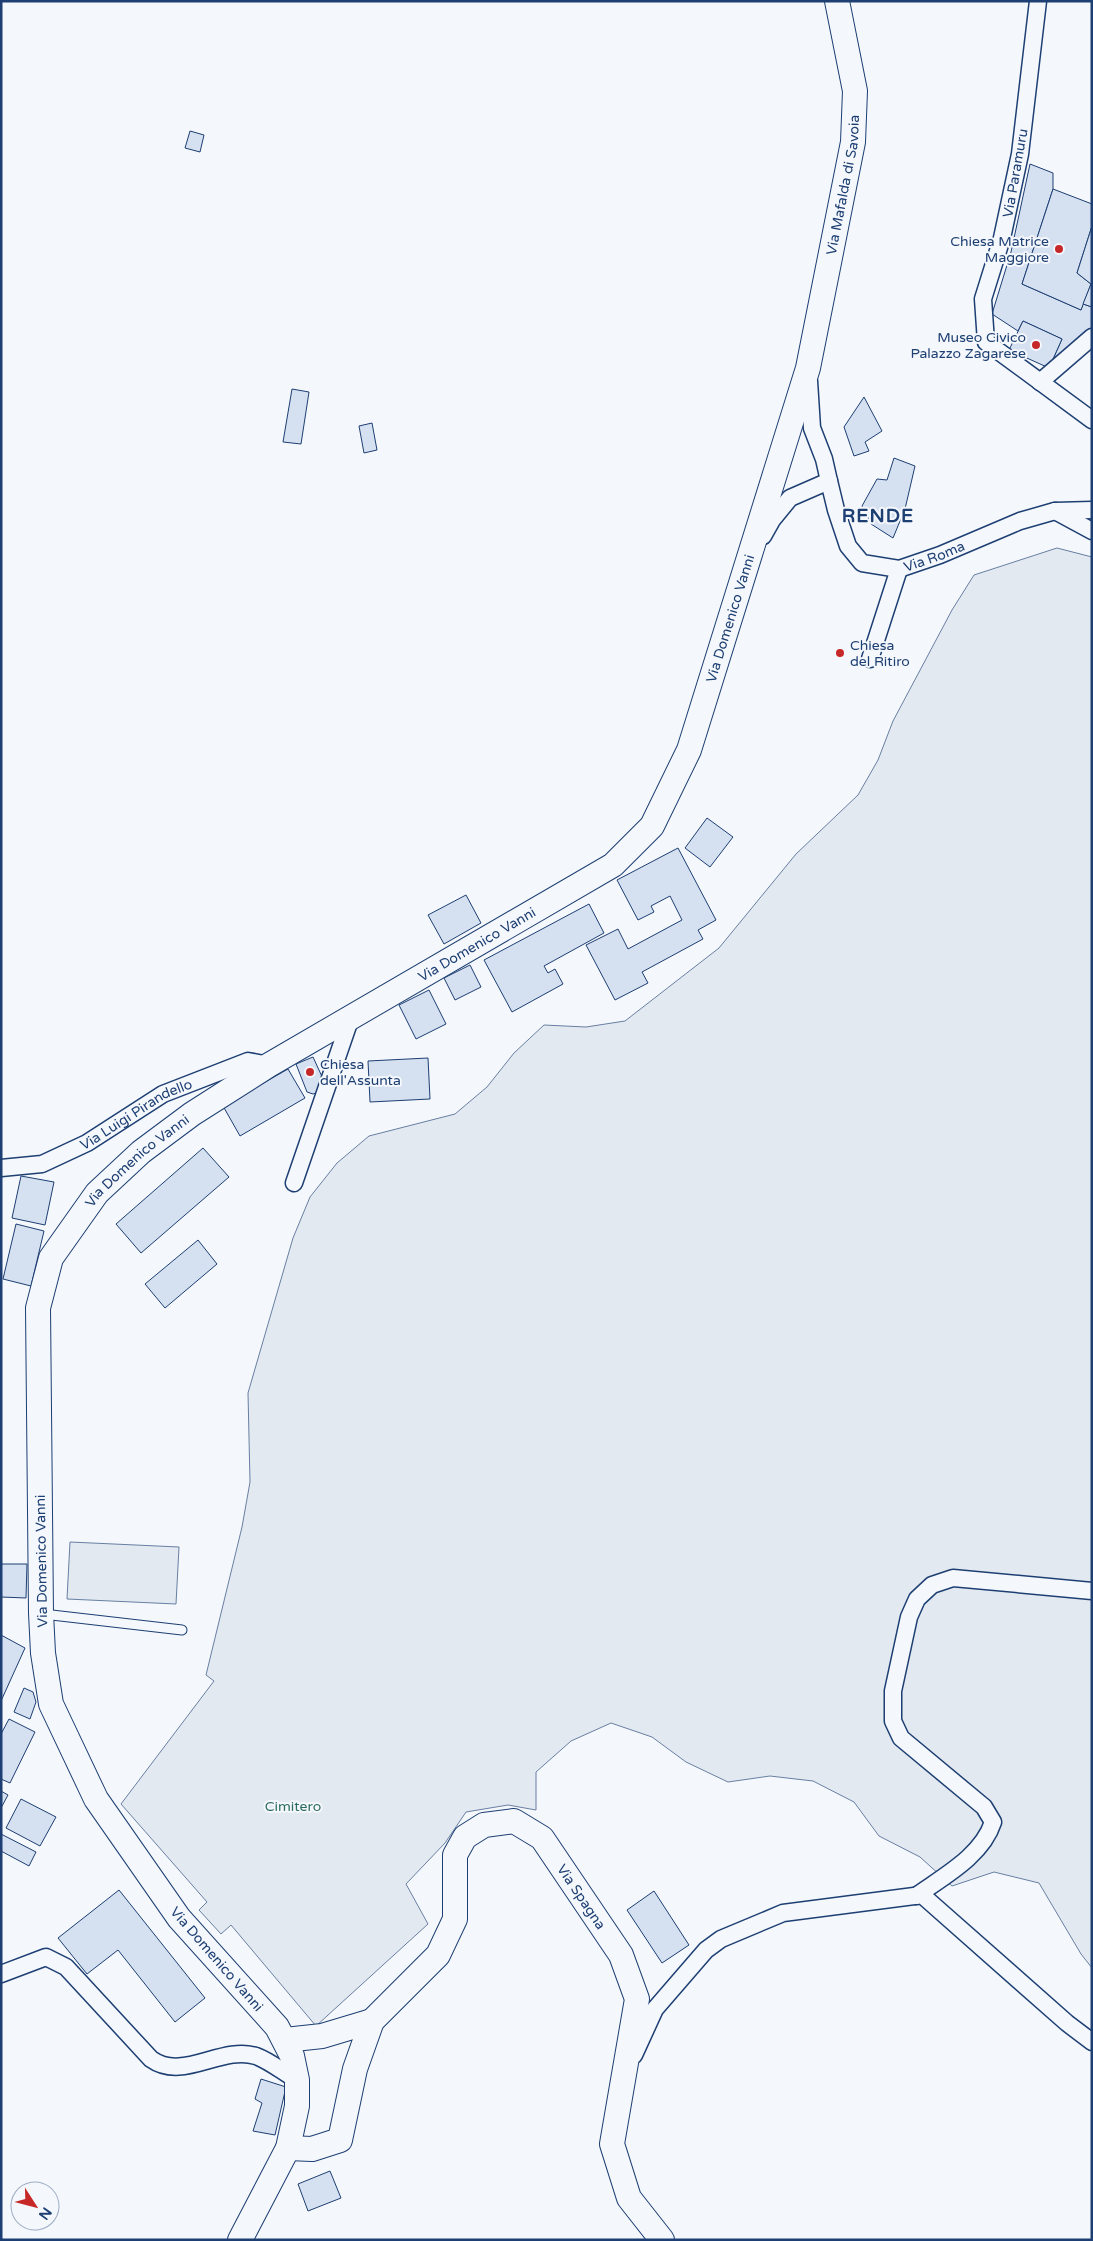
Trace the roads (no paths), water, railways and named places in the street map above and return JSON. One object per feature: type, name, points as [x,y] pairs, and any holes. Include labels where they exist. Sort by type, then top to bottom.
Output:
[{"type":"main road","name":"Via Mafalda di Savoia","points":[[808,368],[854,142],[855,90],[837,1]]},
{"type":"main road","name":"Via Domenico Vanni","points":[[240,2240],[288,2148],[297,2106],[297,2080],[292,2056],[277,2027],[179,1918],[96,1799],[50,1704],[43,1653],[41,1614],[38,1308],[51,1258],[97,1193],[141,1152],[192,1114],[269,1065],[613,865],[652,826],[690,750],[808,368]]},
{"type":"main road","name":"Via Spagna","points":[[288,2148],[312,2150],[340,2140],[355,2069],[372,2021],[438,1955],[455,1919],[455,1856],[465,1837],[484,1825],[514,1821],[542,1838],[621,1955],[637,1999],[612,2144],[629,2198],[662,2240]]},
{"type":"main road","name":"Via Spagna","points":[[285,2040],[322,2036],[372,2021]]},
{"type":"street","name":"Via Paramuru","points":[[1038,1],[1020,154],[1002,238],[983,299],[986,342],[1040,382]]},
{"type":"street","points":[[1092,337],[1040,382],[1092,420]]},
{"type":"street","name":"Via Roma","points":[[808,368],[812,428],[824,459],[848,546],[862,563],[899,570],[940,555],[1020,520],[1055,511],[1092,510]]},
{"type":"street","points":[[747,564],[772,520],[790,498],[829,481]]},
{"type":"street","points":[[1055,511],[1092,531]]},
{"type":"street","points":[[870,659],[899,570]]},
{"type":"street","points":[[294,1183],[351,1017]]},
{"type":"street","name":"Via Luigi Pirandello","points":[[1,1168],[42,1164],[88,1143],[163,1094],[248,1061],[269,1065]]},
{"type":"street","points":[[916,1896],[968,1858],[989,1835],[993,1822],[984,1807],[901,1738],[893,1721],[893,1691],[909,1617],[917,1600],[932,1585],[953,1578],[1092,1592]]},
{"type":"street","points":[[624,2076],[656,2009],[706,1950],[721,1939],[783,1913],[922,1895],[1067,2023],[1092,2042]]},
{"type":"street","points":[[1,1974],[46,1957],[66,1967],[150,2059],[160,2065],[173,2068],[235,2055],[256,2056],[297,2080]]},
{"type":"lane","points":[[41,1614],[182,1630]]},
{"type":"place","name":"Chiesa Matrice Maggiore","points":[[1059,249]]},
{"type":"place","name":"Museo Civico Palazzo Zagarese","points":[[1036,345]]},
{"type":"place","name":"Chiesa del Ritiro","points":[[840,653]]},
{"type":"place","name":"Chiesa dell'Assunta","points":[[310,1072]]},
{"type":"district","name":"RENDE","points":[[878,515]]},
{"type":"park label","name":"Cimitero","points":[[293,1806]]}]
